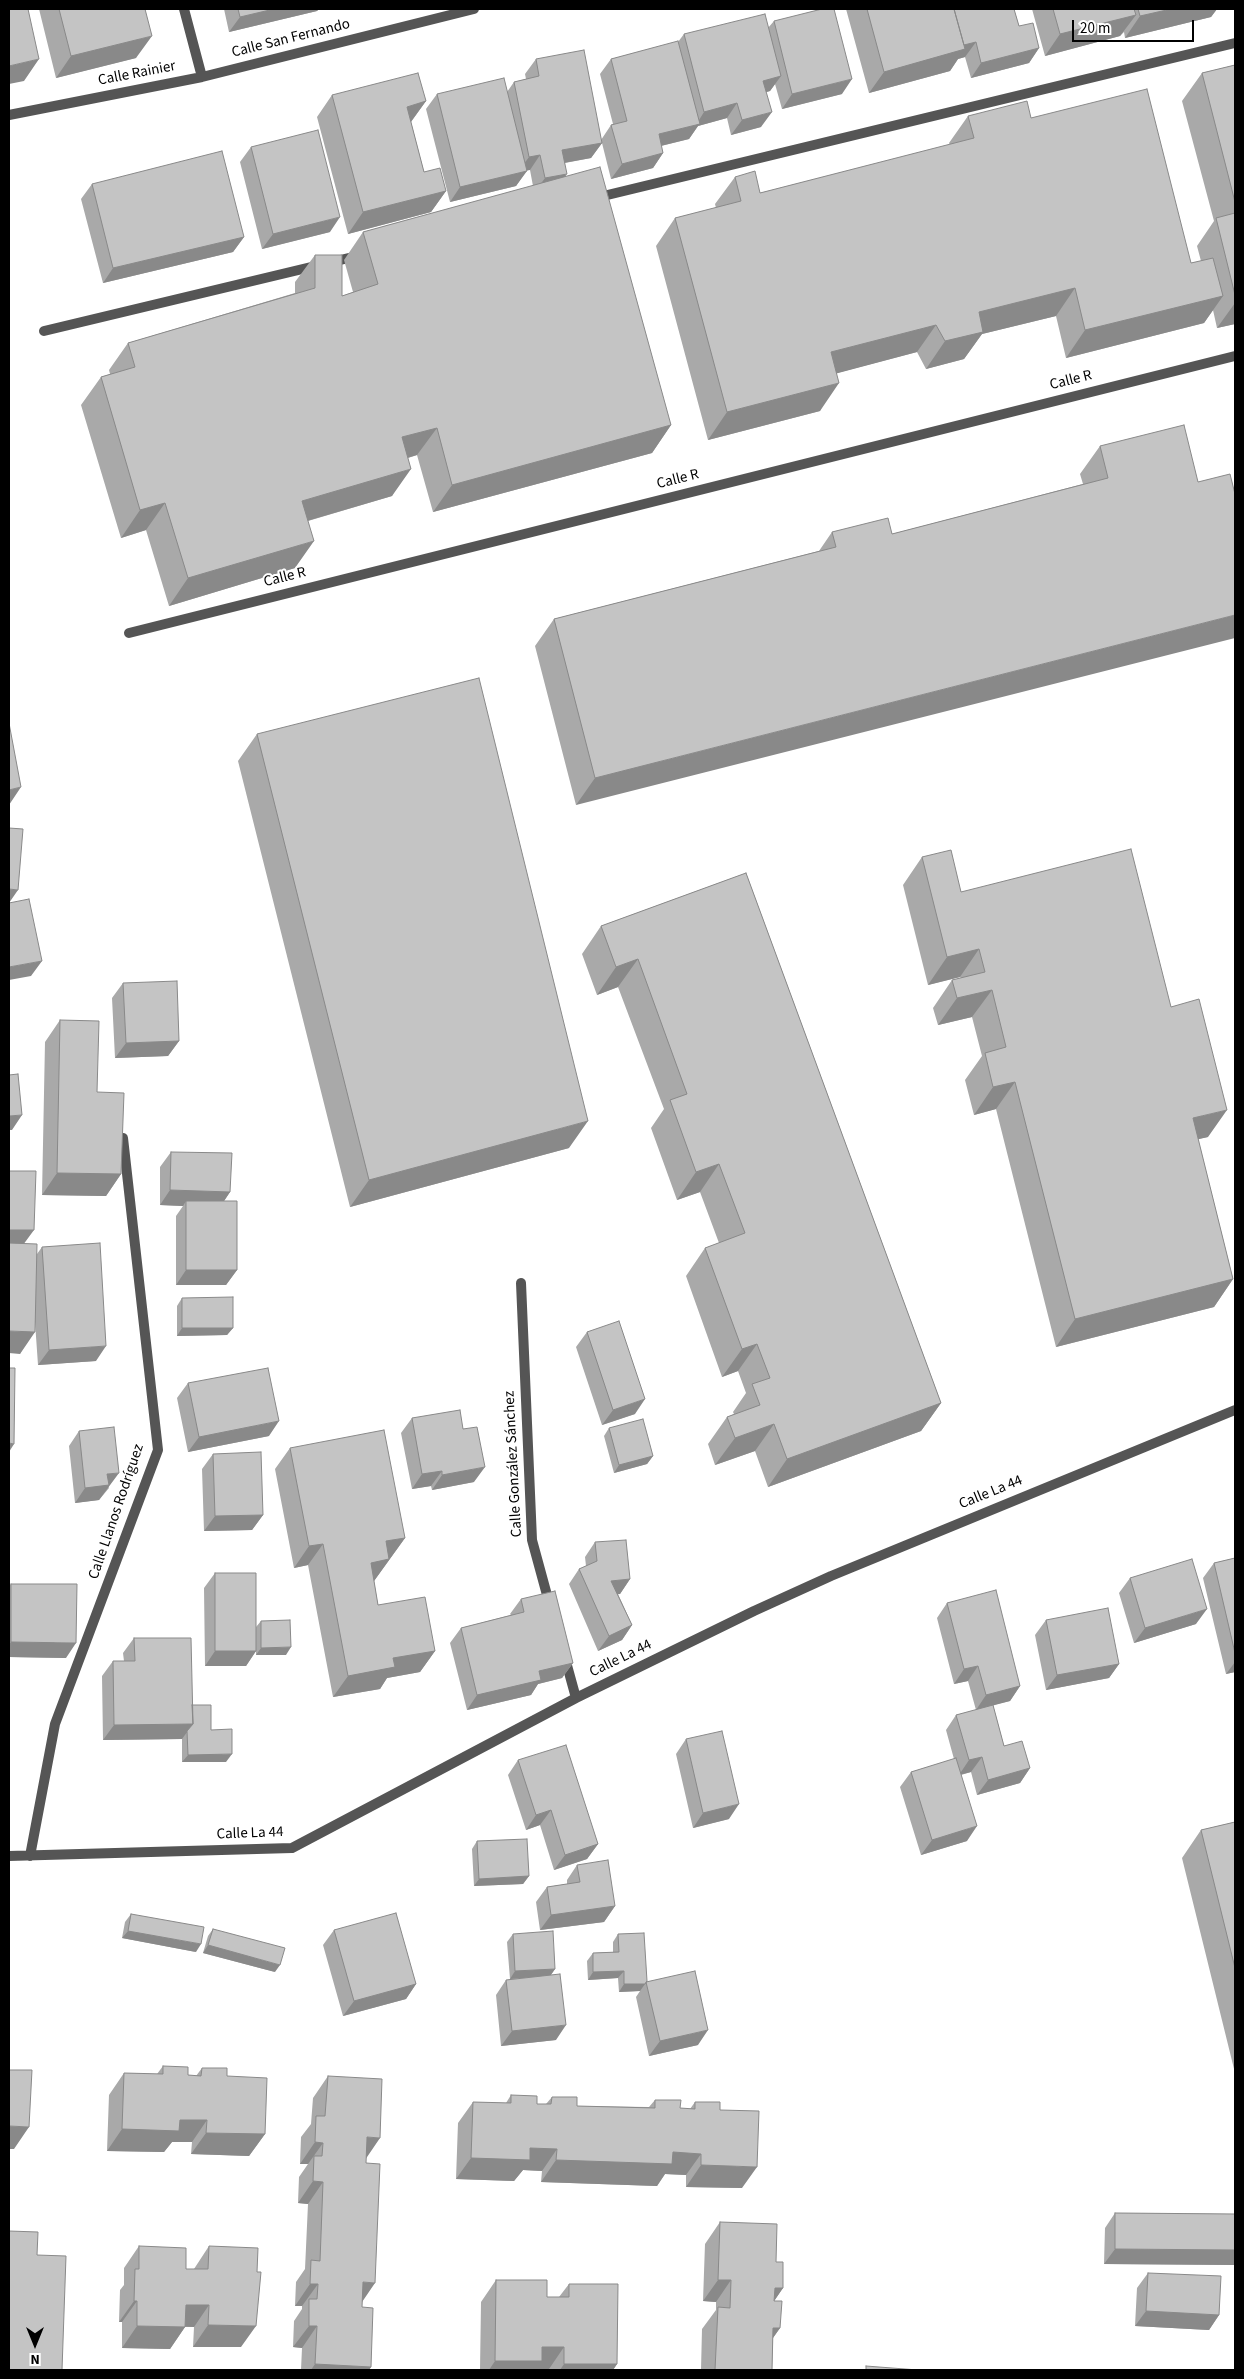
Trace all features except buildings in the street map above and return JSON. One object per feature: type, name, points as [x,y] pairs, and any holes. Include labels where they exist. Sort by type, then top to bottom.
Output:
[{"type":"street","points":[[184,9],[202,77]]},
{"type":"street","name":"Calle San Fernando","points":[[202,77],[474,9]]},
{"type":"street","points":[[586,200],[1235,43]]},
{"type":"street","name":"Calle Rainier","points":[[9,115],[202,77]]},
{"type":"street","points":[[44,332],[364,254]]},
{"type":"street","name":"Calle R","points":[[129,633],[1235,356]]},
{"type":"street","name":"Calle Llanos Rodríguez","points":[[30,1856],[55,1724],[158,1450],[124,1138]]},
{"type":"street","name":"Calle González Sánchez","points":[[521,1283],[532,1540],[553,1615]]},
{"type":"street","name":"Calle La 44","points":[[9,1856],[292,1848],[576,1698],[831,1576],[1235,1410]]},
{"type":"street","points":[[563,1652],[576,1698]]}]
